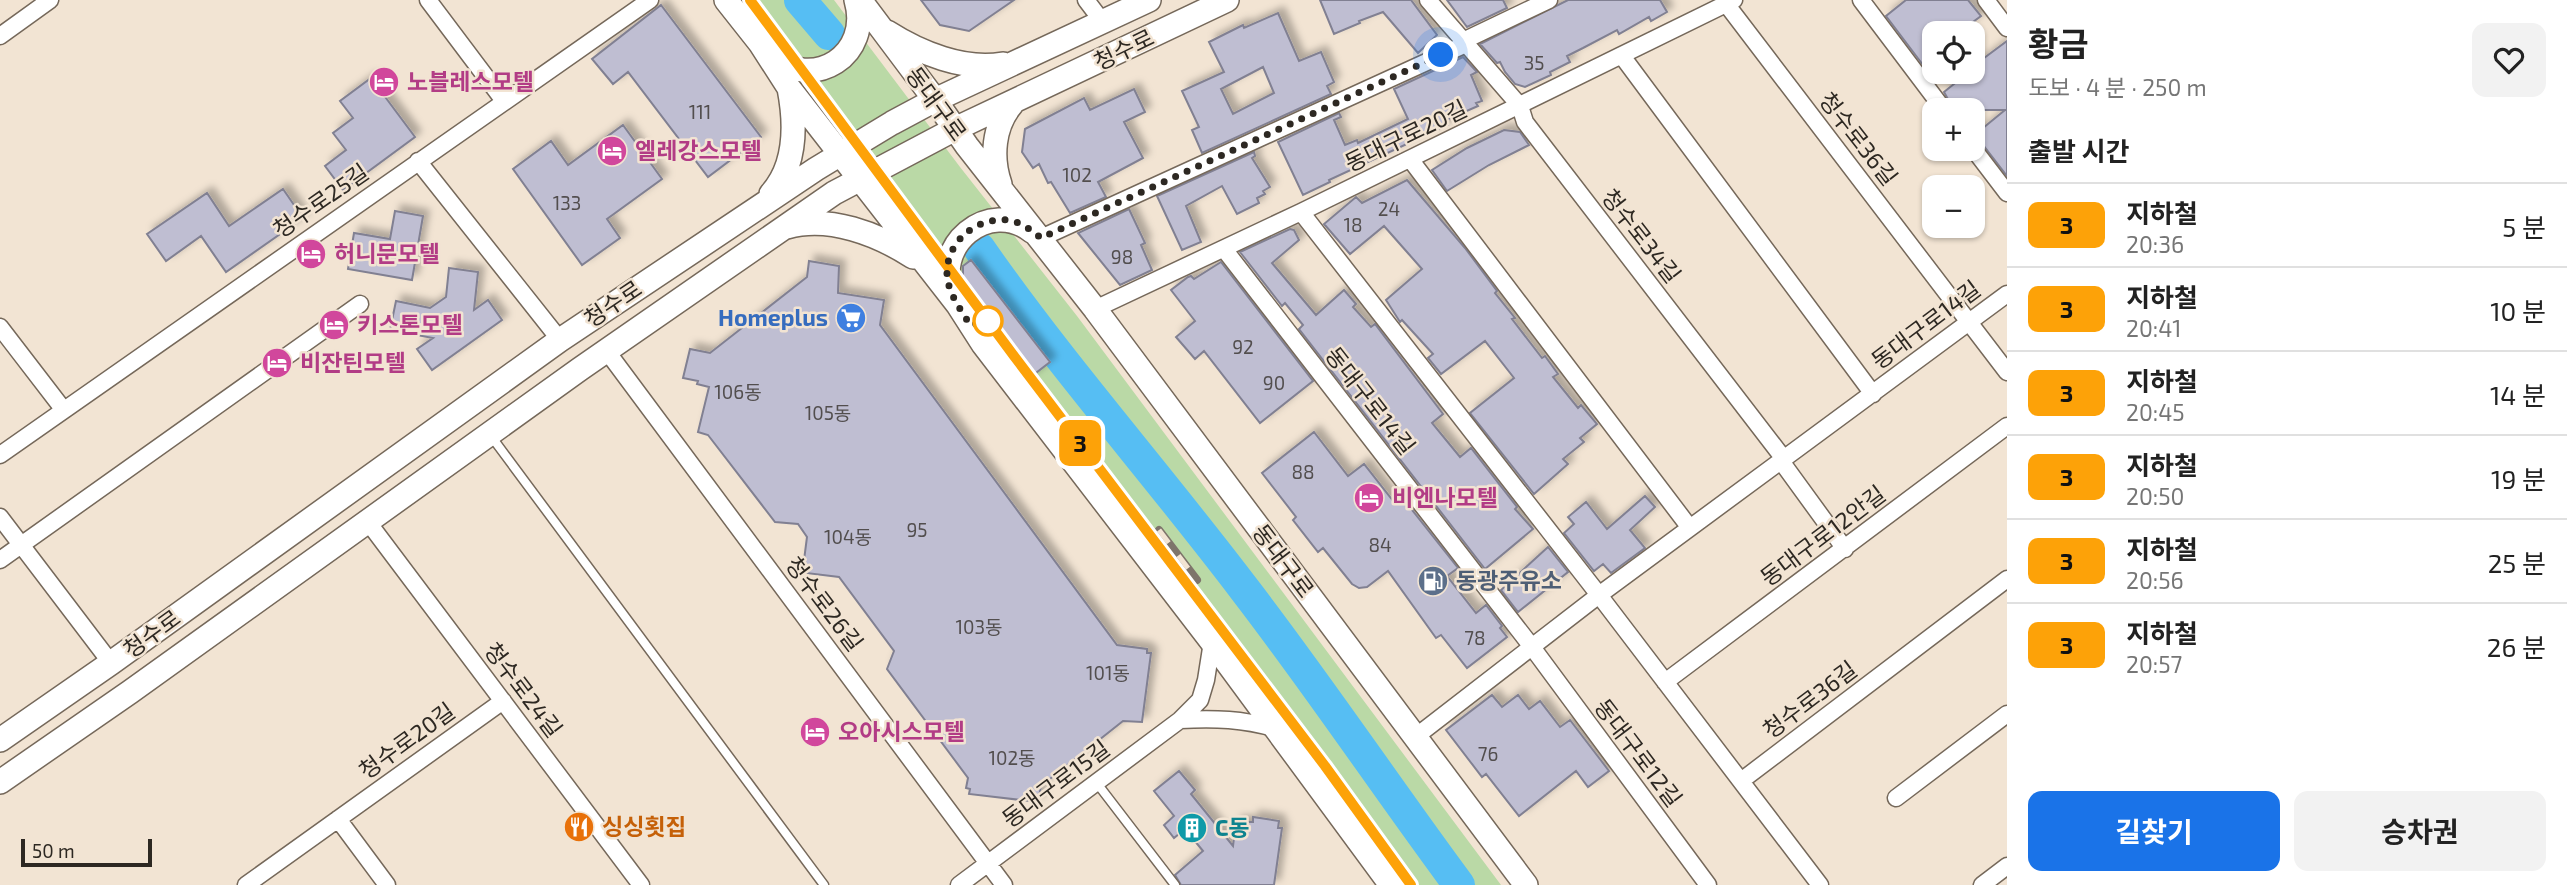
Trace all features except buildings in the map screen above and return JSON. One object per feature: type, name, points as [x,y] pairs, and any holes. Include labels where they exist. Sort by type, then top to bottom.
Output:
[{"type":"main road","points":[[726,0],[768,55],[786,67],[808,71],[822,69],[847,52],[855,40],[859,26],[858,0]]},
{"type":"main road","name":"동대구로","points":[[858,0],[1095,309],[1526,885]]},
{"type":"main road","name":"청수로","points":[[0,740],[561,340],[841,153],[935,100],[1149,0]]},
{"type":"main road","name":"청수로","points":[[0,782],[368,522],[489,433],[834,193],[955,129],[1227,0]]},
{"type":"main road","points":[[879,26],[927,52],[965,64],[985,67],[1023,60]]},
{"type":"main road","points":[[760,43],[789,88],[861,177],[931,273],[958,305]]},
{"type":"main road","points":[[761,206],[782,182],[788,165],[793,133],[789,88]]},
{"type":"main road","points":[[1002,191],[996,169],[995,147],[1005,113],[1012,104]]},
{"type":"main road","points":[[1041,238],[1027,226],[1010,220],[992,220],[975,226],[960,238],[951,253],[947,271],[950,289],[958,305],[983,344],[1212,642],[1391,885]]},
{"type":"main road","points":[[787,227],[802,223],[838,226],[867,233],[901,250],[931,273]]},
{"type":"street","points":[[0,36],[50,0]]},
{"type":"street","points":[[428,0],[504,101],[650,0]]},
{"type":"street","points":[[1086,0],[1102,21]]},
{"type":"street","name":"청수로34길","points":[[1428,0],[1520,106],[1525,122],[1782,460]]},
{"type":"street","points":[[1041,238],[1465,43],[1549,0]]},
{"type":"street","points":[[1861,0],[1935,98]]},
{"type":"street","points":[[1986,0],[2007,28]]},
{"type":"street","name":"동대구로20길","points":[[1095,309],[1520,106],[1729,2]]},
{"type":"street","name":"청수로36길","points":[[1729,2],[2007,372]]},
{"type":"street","name":"동대구로14길","points":[[1622,56],[1872,394]]},
{"type":"street","name":"청수로25길","points":[[0,455],[504,101]]},
{"type":"street","points":[[1410,159],[1690,528]]},
{"type":"street","points":[[418,161],[561,340]]},
{"type":"street","points":[[1983,161],[2007,193]]},
{"type":"street","points":[[1301,212],[1820,885]]},
{"type":"street","name":"동대구로14길","points":[[1224,248],[1532,647]]},
{"type":"street","name":"동대구로14길","points":[[1414,738],[1599,595],[2007,294]]},
{"type":"street","points":[[0,560],[360,304]]},
{"type":"street","points":[[0,327],[63,409]]},
{"type":"street","name":"청수로26길","points":[[606,351],[1004,885]]},
{"type":"street","name":"동대구로12안길","points":[[1665,682],[2007,426]]},
{"type":"street","points":[[1782,460],[1844,549]]},
{"type":"street","name":"청수로","points":[[0,517],[111,663]]},
{"type":"street","name":"청수로24길","points":[[368,522],[641,885]]},
{"type":"street","name":"청수로36길","points":[[1741,781],[2007,579]]},
{"type":"street","name":"동대구로15길","points":[[959,885],[1180,720],[1200,701],[1212,642]]},
{"type":"street","name":"동대구로12길","points":[[1532,647],[1708,885]]},
{"type":"street","name":"청수로20길","points":[[251,884],[503,701]]},
{"type":"street","points":[[1896,797],[2007,714]]},
{"type":"street","points":[[1180,720],[1219,717],[1277,729]]},
{"type":"street","points":[[338,819],[387,885]]},
{"type":"street","points":[[1982,885],[2007,866]]},
{"type":"lane","points":[[489,433],[824,885]]},
{"type":"lane","points":[[1096,782],[1175,885]]},
{"type":"green space","points":[[757,0],[834,0],[1077,316],[1501,885],[1411,885]]},
{"type":"waterway","points":[[800,0],[829,34]]},
{"type":"waterway","points":[[979,248],[1043,335],[1272,626],[1459,885]]},
{"type":"railway","points":[[750,0],[998,334],[1325,766],[1411,885]]},
{"type":"railway","points":[[1159,530],[1197,580]]},
{"type":"metro line","name":"3","points":[[750,0],[1014,356],[1325,766],[1411,885]]},
{"type":"place","name":"노블레스모텔","points":[[384,82]]},
{"type":"place","name":"엘레강스모텔","points":[[612,151]]},
{"type":"place","name":"허니문모텔","points":[[311,254]]},
{"type":"place","name":"Homeplus","points":[[851,318]]},
{"type":"place","name":"키스톤모텔","points":[[334,325]]},
{"type":"place","name":"비잔틴모텔","points":[[277,363]]},
{"type":"place","name":"비엔나모텔","points":[[1369,498]]},
{"type":"place","name":"동광주유소","points":[[1433,581]]},
{"type":"place","name":"오아시스모텔","points":[[815,732]]},
{"type":"place","name":"싱싱횟집","points":[[579,827]]},
{"type":"place","name":"C동","points":[[1192,828]]},
{"type":"route","points":[[988,321],[970,325],[950,289],[947,271],[951,253],[960,238],[975,226],[992,220],[1010,220],[1027,226],[1041,238],[1441,55]]}]
